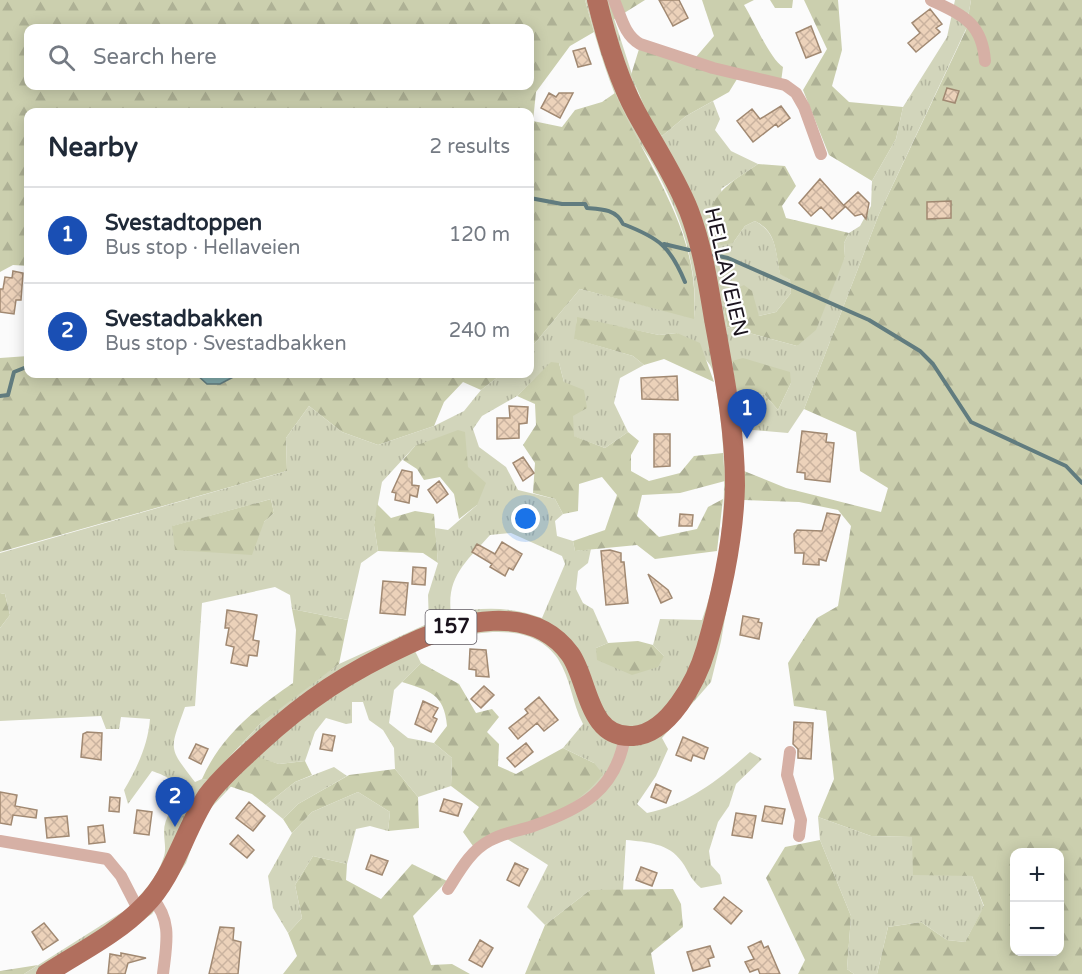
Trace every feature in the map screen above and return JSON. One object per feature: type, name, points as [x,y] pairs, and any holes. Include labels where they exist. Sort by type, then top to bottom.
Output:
[{"type":"main road","name":"HELLAVEIEN","points":[[597,0],[625,90],[677,184],[695,229],[723,368],[734,465],[729,540],[702,662],[686,694],[666,718],[645,733],[625,736]]},
{"type":"main road","name":"157","points":[[46,974],[146,904],[203,803],[237,764],[300,707],[334,682],[440,630],[463,624],[501,621],[531,627],[550,636],[571,654],[600,722],[615,733],[625,736]]},
{"type":"street","points":[[614,0],[626,29],[633,40],[640,44],[713,68],[785,86],[796,93],[804,107],[821,154]]},
{"type":"street","points":[[931,0],[970,21],[979,34],[985,61]]},
{"type":"street","points":[[448,889],[466,862],[489,841],[573,810],[598,794],[622,754],[625,736]]},
{"type":"street","points":[[790,752],[787,775],[801,820],[799,836]]},
{"type":"street","points":[[0,841],[107,859],[146,904],[166,918],[167,954],[163,974]]},
{"type":"green space","points":[[0,0],[585,0],[594,32],[570,46],[536,92],[534,111],[534,108],[24,108],[24,266],[13,265],[0,272]]},
{"type":"green space","points":[[585,0],[608,0],[638,93],[662,136],[686,116],[713,101],[720,119],[715,130],[731,151],[758,164],[721,189],[733,243],[745,226],[755,221],[762,226],[774,243],[780,273],[790,280],[791,293],[776,312],[759,316],[731,291],[721,289],[727,327],[797,346],[845,257],[844,243],[849,233],[860,226],[871,206],[872,181],[896,139],[903,107],[947,37],[955,0],[971,0],[966,29],[879,214],[804,409],[788,433],[754,430],[751,397],[764,394],[778,410],[791,383],[732,361],[741,432],[728,601],[721,641],[711,682],[662,738],[668,749],[656,776],[637,804],[647,813],[676,804],[702,790],[750,752],[762,759],[736,784],[729,806],[718,822],[709,851],[711,865],[720,875],[722,884],[701,888],[671,851],[657,845],[626,840],[623,891],[590,890],[545,925],[527,907],[548,865],[498,833],[594,763],[563,748],[583,724],[558,659],[545,645],[529,637],[510,632],[490,632],[450,639],[415,651],[421,663],[394,690],[389,723],[408,738],[434,743],[452,758],[451,786],[418,797],[395,769],[394,748],[383,730],[369,720],[363,702],[352,702],[352,723],[346,724],[326,718],[315,732],[305,761],[279,764],[258,758],[209,810],[198,829],[186,863],[152,914],[60,974],[24,974],[127,909],[143,892],[160,866],[165,852],[166,821],[183,794],[175,783],[152,771],[128,804],[124,790],[141,756],[150,719],[121,717],[119,729],[106,729],[101,716],[0,721],[0,628],[10,615],[5,594],[0,593],[0,553],[287,471],[286,438],[309,406],[342,432],[378,445],[434,426],[464,411],[481,390],[497,378],[534,378],[534,344],[580,289],[694,318],[695,297],[690,257],[678,217],[661,179],[631,130],[604,64]],"holes":[[[577,318],[659,335],[677,333],[703,357],[714,373],[724,455],[721,540],[702,620],[660,619],[653,645],[664,656],[596,648],[608,643],[593,609],[583,603],[576,589],[578,571],[588,563],[591,549],[575,551],[573,541],[557,536],[555,521],[563,514],[555,499],[518,490],[506,467],[479,447],[473,429],[482,416],[517,396],[551,363],[559,363],[573,416],[573,436],[605,448],[628,432],[614,403],[620,378],[644,365],[633,356],[575,339]],[[415,446],[477,505],[448,530],[435,528],[438,563],[428,595],[429,623],[339,664],[261,723],[209,780],[202,779],[195,782],[176,754],[174,740],[185,707],[195,706],[202,603],[275,587],[290,595],[292,609],[348,620],[361,563],[378,551],[374,525],[382,482]],[[271,499],[274,513],[264,522],[173,526]],[[511,533],[562,556],[565,564],[542,618],[497,609],[451,614],[452,589],[466,561],[490,535]]]},
{"type":"green space","points":[[608,0],[645,0],[613,20]]},
{"type":"green space","points":[[702,0],[754,0],[744,5],[768,48],[783,67],[781,82],[742,71],[729,92],[686,116],[662,136],[649,117],[631,75],[639,49],[696,57],[714,36]]},
{"type":"green space","points":[[770,0],[793,0],[792,8],[775,8]]},
{"type":"green space","points":[[804,0],[838,0],[842,50],[832,86],[849,102],[903,107],[896,139],[872,181],[829,155],[803,90],[827,49]]},
{"type":"green space","points":[[971,0],[1082,0],[1082,974],[877,974],[888,927],[921,922],[947,940],[965,942],[984,906],[972,876],[913,875],[912,837],[871,836],[818,817],[834,779],[826,711],[794,706],[788,663],[817,618],[838,606],[851,526],[838,510],[799,502],[744,500],[744,471],[786,488],[881,512],[888,488],[860,471],[856,432],[804,409],[879,214],[966,30]]},
{"type":"green space","points":[[615,93],[670,201],[681,228],[694,287],[694,319],[580,289],[534,344],[534,121],[562,127],[575,110],[602,102]]},
{"type":"green space","points":[[758,164],[785,166],[796,186],[782,206],[786,218],[849,233],[844,243],[845,257],[816,330],[797,346],[727,327],[721,289],[731,291],[744,285],[752,291],[759,316],[776,312],[791,293],[790,280],[780,274],[774,243],[762,225],[755,221],[745,226],[733,243],[721,245],[709,234],[711,209],[715,200],[729,184]]},
{"type":"green space","points":[[577,317],[659,335],[677,333],[700,343],[714,382],[664,359],[644,365],[633,356],[574,339]]},
{"type":"green space","points":[[24,356],[24,378],[200,378],[207,384],[220,384],[231,378],[497,378],[481,390],[463,382],[444,402],[434,426],[378,445],[342,432],[309,406],[286,438],[287,471],[0,552],[0,358]]},
{"type":"green space","points":[[743,358],[790,372],[791,383],[778,410],[764,394],[751,397],[754,430],[741,432],[732,361]]},
{"type":"green space","points":[[551,362],[559,363],[564,382],[584,390],[587,408],[573,416],[574,436],[605,448],[628,432],[639,441],[631,455],[631,471],[649,481],[680,473],[694,456],[723,453],[725,481],[680,493],[642,495],[637,516],[659,537],[697,529],[708,507],[723,499],[717,551],[655,559],[637,545],[575,551],[573,541],[605,530],[617,495],[602,477],[579,484],[578,511],[563,514],[555,499],[533,493],[535,463],[523,445],[536,425],[535,404],[517,396]]},
{"type":"green space","points":[[458,430],[465,432],[468,467],[486,483],[477,505],[459,519],[454,494],[440,477],[424,480],[417,469],[403,460],[415,446]]},
{"type":"green space","points":[[271,499],[274,513],[264,522],[252,555],[175,550],[172,526]]},
{"type":"green space","points":[[377,504],[391,518],[415,511],[434,514],[438,563],[423,553],[378,551],[374,525]]},
{"type":"green space","points":[[0,593],[5,594],[10,615],[0,628]]},
{"type":"green space","points":[[292,609],[348,620],[339,664],[261,723],[208,780],[202,779],[219,750],[240,725],[293,683],[296,630]]},
{"type":"green space","points":[[638,641],[653,645],[664,656],[658,667],[632,675],[597,660],[596,648],[608,643]]},
{"type":"green space","points":[[421,663],[459,684],[476,713],[492,709],[499,717],[487,732],[499,744],[498,766],[516,774],[563,748],[594,763],[603,774],[591,788],[561,810],[544,819],[473,846],[463,832],[479,807],[451,786],[452,758],[434,743],[447,726],[442,706],[434,695],[402,682]]},
{"type":"green space","points":[[258,757],[279,764],[305,761],[312,775],[295,782],[266,805],[252,794],[229,786]]},
{"type":"green space","points":[[334,767],[347,776],[298,804],[283,819],[266,805],[295,782]]},
{"type":"green space","points":[[395,769],[418,797],[419,828],[388,831],[390,812],[358,792],[312,812],[292,833],[283,819],[298,804],[349,775]]},
{"type":"green space","points":[[358,792],[390,812],[388,831],[370,826],[356,829],[347,864],[313,856],[295,885],[302,918],[288,933],[273,908],[268,876],[292,833],[312,812]]},
{"type":"green space","points":[[818,817],[871,836],[913,837],[961,875],[972,876],[984,907],[965,942],[947,940],[921,922],[888,927],[877,974],[854,974],[847,969],[851,916],[820,840]]},
{"type":"green space","points":[[820,840],[851,916],[847,969],[854,974],[798,974],[805,960],[766,878],[785,847]]},
{"type":"green space","points":[[313,856],[347,864],[346,880],[381,899],[412,864],[447,881],[413,916],[431,965],[452,964],[470,974],[283,974],[297,956],[288,933],[302,918],[295,885]]},
{"type":"green space","points":[[673,889],[681,904],[683,927],[651,953],[655,974],[525,974],[545,925],[590,890]]},
{"type":"green space","points":[[38,965],[24,974],[0,974],[0,971]]},
{"type":"water","points":[[200,378],[231,378],[220,384],[207,384]]},
{"type":"building","points":[[659,0],[679,0],[688,18],[673,26]]},
{"type":"building","points":[[930,9],[942,24],[936,28],[940,32],[916,52],[908,43],[920,33],[912,23]]},
{"type":"building","points":[[811,26],[821,52],[806,58],[796,33]]},
{"type":"building","points":[[585,48],[591,64],[578,67],[573,51]]},
{"type":"building","points":[[947,88],[959,91],[955,103],[943,100]]},
{"type":"building","points":[[549,93],[556,97],[559,93],[573,93],[560,118],[541,108]]},
{"type":"building","points":[[781,106],[790,118],[778,127],[776,124],[753,142],[737,121],[752,109],[760,119]]},
{"type":"building","points":[[820,179],[845,207],[832,219],[821,207],[811,216],[799,203]]},
{"type":"building","points":[[858,192],[869,203],[866,219],[862,214],[855,216],[844,205]]},
{"type":"building","points":[[951,201],[951,218],[927,219],[927,202]]},
{"type":"building","points":[[13,271],[23,273],[21,300],[16,300],[14,314],[0,312],[0,289],[3,289],[5,277],[12,278]]},
{"type":"building","points":[[677,376],[678,400],[642,399],[641,378]]},
{"type":"building","points":[[509,406],[528,407],[527,423],[519,424],[519,438],[497,439],[497,418],[510,418]]},
{"type":"building","points":[[802,431],[827,434],[826,442],[834,443],[830,482],[805,479],[805,473],[797,472]]},
{"type":"building","points":[[654,434],[670,434],[670,466],[654,467]]},
{"type":"building","points":[[523,457],[534,473],[523,481],[513,463]]},
{"type":"building","points":[[402,470],[412,472],[412,485],[419,486],[417,497],[410,495],[409,503],[395,500],[396,493],[392,492]]},
{"type":"building","points":[[439,481],[448,494],[437,503],[428,490]]},
{"type":"building","points":[[827,513],[840,515],[826,561],[819,559],[819,565],[803,564],[804,553],[795,553],[794,534],[797,530],[822,531]]},
{"type":"building","points":[[680,514],[693,515],[692,526],[679,526]]},
{"type":"building","points":[[502,542],[522,554],[513,570],[509,568],[505,576],[490,567],[492,564],[472,552],[477,544],[495,554]]},
{"type":"building","points":[[610,550],[621,553],[628,603],[606,605],[601,551]]},
{"type":"building","points":[[413,567],[426,568],[425,585],[412,584]]},
{"type":"building","points":[[648,574],[668,590],[672,598],[661,603]]},
{"type":"building","points":[[383,581],[408,583],[405,615],[380,613]]},
{"type":"building","points":[[227,610],[257,615],[253,640],[259,641],[257,656],[249,655],[247,666],[231,663],[234,647],[226,645],[229,628],[225,628]]},
{"type":"building","points":[[743,616],[759,619],[758,622],[762,623],[759,639],[740,635]]},
{"type":"building","points":[[470,649],[486,650],[489,677],[476,676],[476,670],[469,669]]},
{"type":"building","points":[[484,686],[494,695],[481,708],[471,699]]},
{"type":"building","points":[[539,697],[558,720],[544,731],[537,723],[518,739],[509,728],[528,713],[525,709]]},
{"type":"building","points":[[423,701],[438,708],[433,717],[437,719],[431,732],[415,724]]},
{"type":"building","points":[[794,722],[813,723],[811,759],[798,758],[798,749],[793,744]]},
{"type":"building","points":[[102,733],[101,760],[81,757],[83,734]]},
{"type":"building","points":[[323,734],[335,736],[332,751],[320,749]]},
{"type":"building","points":[[683,737],[708,748],[704,759],[693,755],[691,761],[676,755]]},
{"type":"building","points":[[526,743],[533,752],[515,767],[507,758]]},
{"type":"building","points":[[196,744],[208,749],[201,764],[189,758]]},
{"type":"building","points":[[656,784],[671,791],[666,803],[651,797]]},
{"type":"building","points":[[0,792],[17,795],[15,806],[37,810],[36,818],[13,815],[11,825],[0,823]]},
{"type":"building","points":[[110,797],[120,798],[119,812],[109,811]]},
{"type":"building","points":[[444,799],[462,804],[458,816],[440,811]]},
{"type":"building","points":[[249,802],[265,816],[253,831],[236,818]]},
{"type":"building","points":[[765,806],[785,809],[782,824],[762,821]]},
{"type":"building","points":[[137,810],[152,812],[149,835],[134,833]]},
{"type":"building","points":[[736,813],[756,816],[752,838],[732,835]]},
{"type":"building","points":[[67,816],[69,836],[47,838],[45,818]]},
{"type":"building","points":[[103,825],[105,842],[89,844],[88,827]]},
{"type":"building","points":[[238,835],[254,850],[247,858],[230,844]]},
{"type":"building","points":[[371,855],[388,861],[382,875],[366,869]]},
{"type":"building","points":[[515,863],[528,869],[519,886],[507,880]]},
{"type":"building","points":[[641,867],[657,873],[652,886],[636,880]]},
{"type":"building","points":[[724,897],[742,911],[731,924],[714,909]]},
{"type":"building","points":[[44,923],[58,940],[43,950],[32,932]]},
{"type":"building","points":[[220,927],[234,928],[233,940],[241,942],[238,974],[209,974]]},
{"type":"building","points":[[480,940],[493,948],[482,967],[469,960]]},
{"type":"building","points":[[761,941],[764,948],[768,946],[780,974],[760,974],[758,969],[750,972],[745,962],[754,959],[748,947]]},
{"type":"building","points":[[710,946],[714,957],[708,959],[710,966],[693,971],[687,952]]},
{"type":"building","points":[[121,953],[146,958],[128,963],[125,974],[108,974],[110,954],[121,956]]},
{"type":"waterway","points":[[534,199],[562,204],[585,204],[587,208],[603,210],[616,215],[623,224],[646,234],[662,245],[674,260],[685,282]]},
{"type":"waterway","points":[[664,244],[689,250]]},
{"type":"waterway","points":[[714,255],[728,258],[869,320],[920,351],[933,364],[971,422],[1066,466],[1082,483]]},
{"type":"waterway","points":[[0,396],[8,395],[14,372],[24,368]]},
{"type":"place","name":"Svestadtoppen","points":[[747,439]]},
{"type":"place","name":"Svestadbakken","points":[[175,827]]}]
